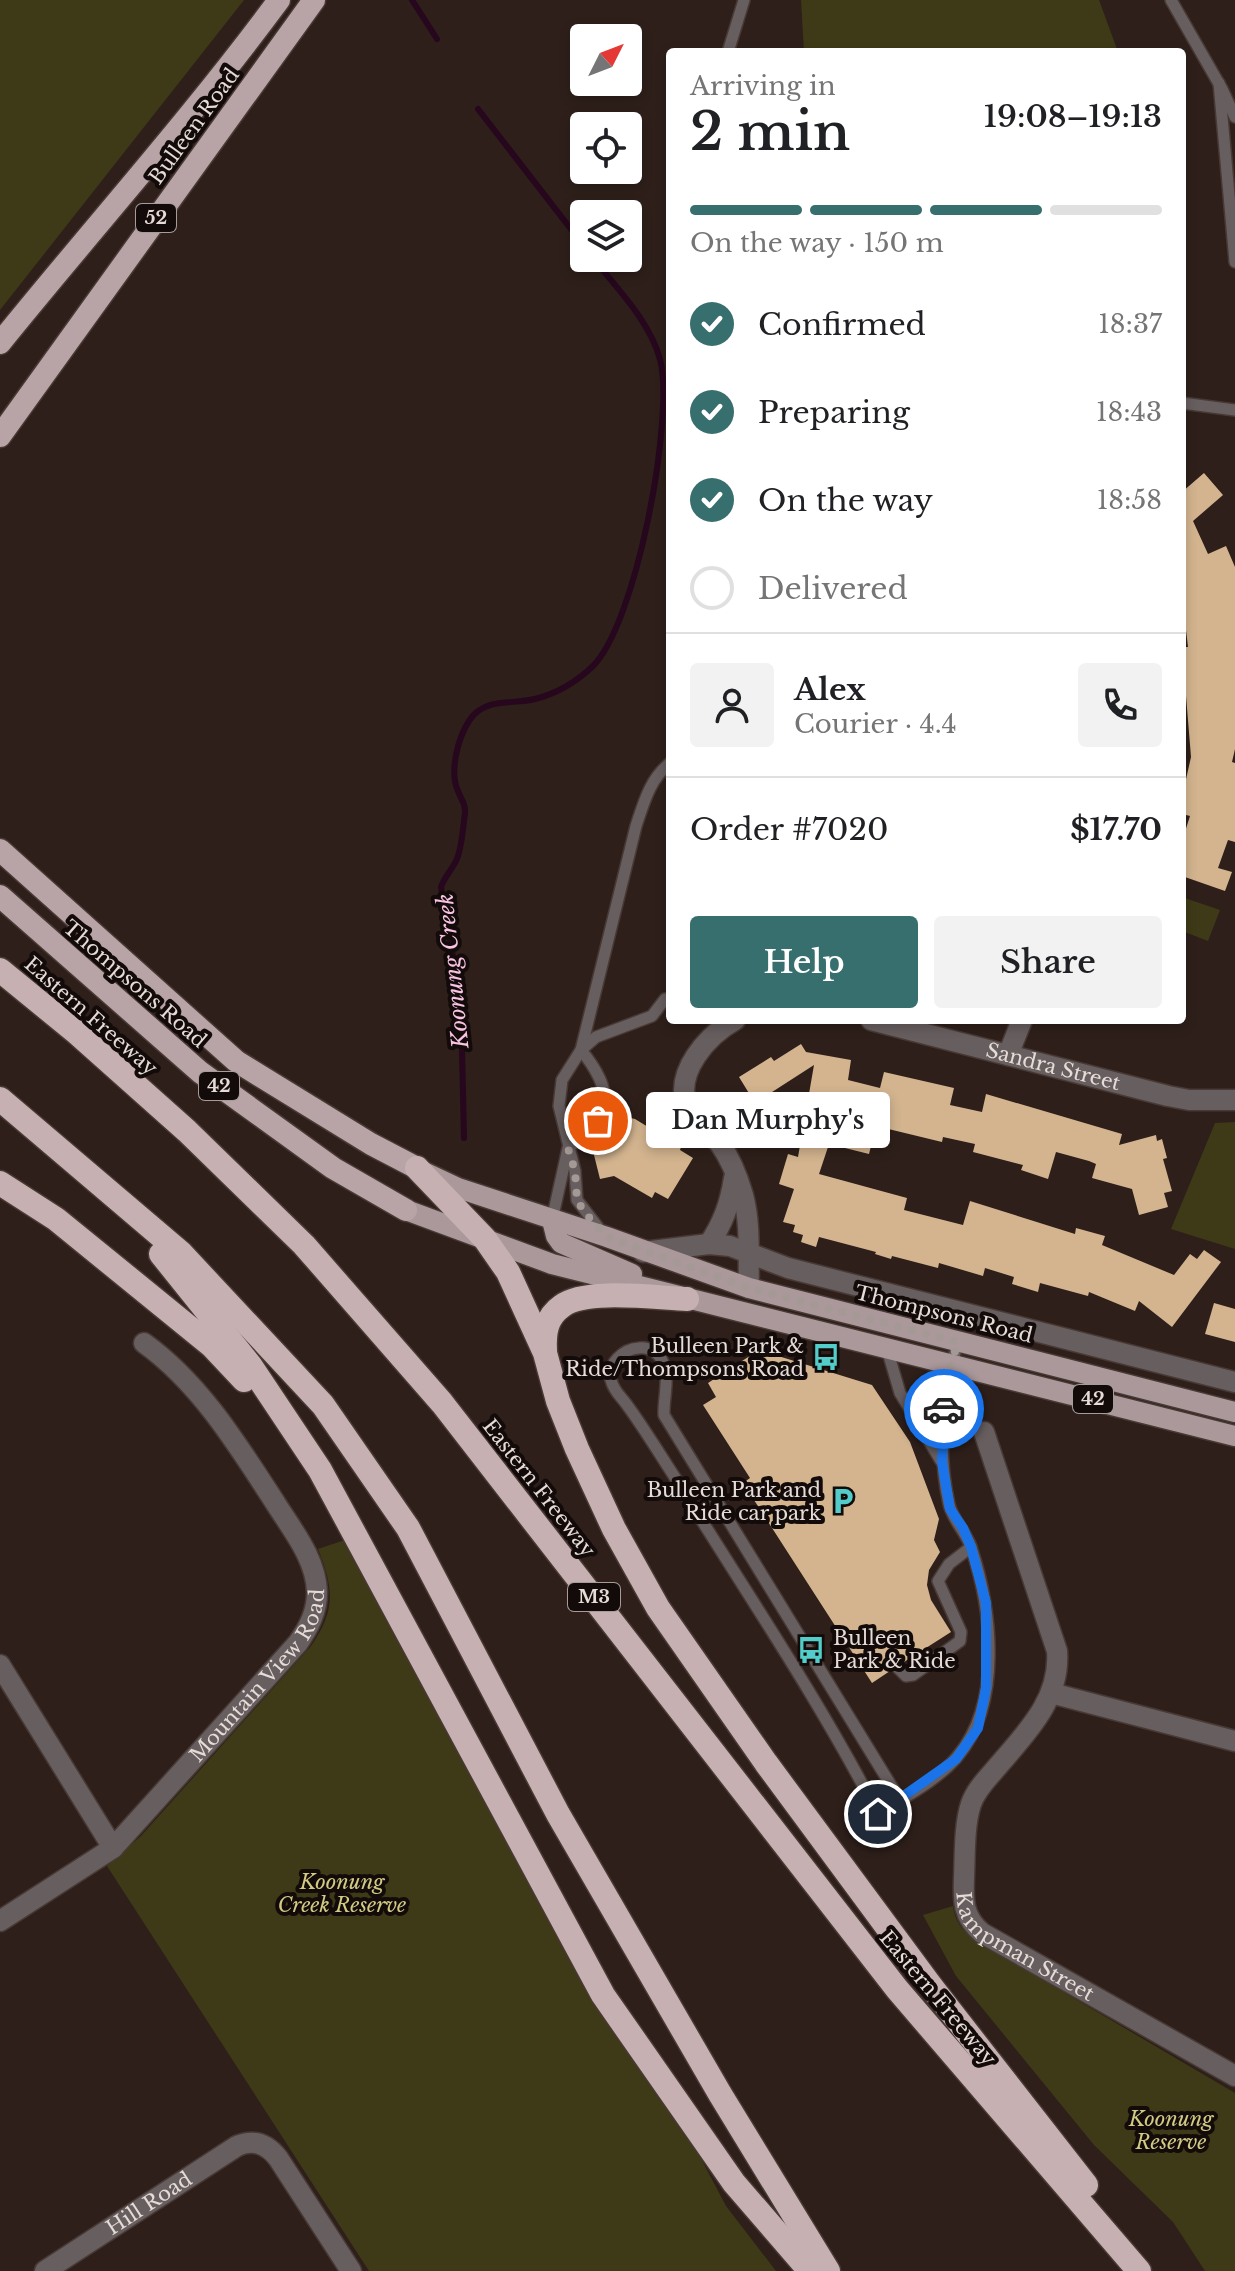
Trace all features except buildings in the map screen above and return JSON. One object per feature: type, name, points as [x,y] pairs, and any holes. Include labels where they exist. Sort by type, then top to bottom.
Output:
[{"type":"highway","name":"Bulleen Road","points":[[0,343],[201,103],[279,0]]},
{"type":"highway","name":"Bulleen Road","points":[[0,436],[314,0]]},
{"type":"highway","name":"Thompsons Road","points":[[0,850],[236,1061],[371,1144],[417,1168]]},
{"type":"highway","name":"Thompsons Road","points":[[0,896],[200,1072],[333,1168],[406,1210]]},
{"type":"highway","name":"Eastern Freeway","points":[[0,970],[176,1121],[304,1245],[442,1403],[897,1989],[1139,2271]]},
{"type":"highway","points":[[0,1100],[90,1181],[171,1264],[250,1365],[320,1470],[603,1995],[734,2183],[810,2271]]},
{"type":"highway","points":[[0,1100],[181,1253],[323,1405],[408,1528],[558,1814],[720,2094],[828,2271]]},
{"type":"highway","points":[[417,1168],[485,1239],[508,1272],[545,1353],[558,1401],[577,1449],[614,1529],[658,1608],[766,1763],[930,1985],[1072,2167],[1159,2271]]},
{"type":"highway","points":[[0,1183],[56,1219],[212,1346],[298,1438],[320,1470]]},
{"type":"highway","points":[[545,1353],[544,1332],[563,1304],[600,1296],[687,1299]]},
{"type":"main road","name":"Thompsons Road","points":[[417,1168],[458,1188],[749,1288],[1235,1412]]},
{"type":"main road","name":"Thompsons Road","points":[[406,1210],[552,1264],[1235,1436]]},
{"type":"main road","points":[[552,1220],[561,1243],[687,1299]]},
{"type":"street","points":[[730,1024],[712,1038],[692,1062],[685,1092],[690,1111],[720,1144],[743,1195],[747,1216],[749,1288]]},
{"type":"street","name":"Sandra Street","points":[[887,1024],[1168,1096],[1189,1100],[1235,1100]]},
{"type":"street","points":[[1008,1055],[1020,1024]]},
{"type":"street","points":[[709,1244],[722,1224],[730,1202],[734,1175]]},
{"type":"street","name":"Thompsons Road","points":[[643,1252],[709,1244],[730,1246],[788,1268],[1235,1382]]},
{"type":"street","name":"Mountain View Road","points":[[0,1921],[113,1848],[298,1643],[313,1618],[316,1604],[314,1576],[305,1550],[253,1469],[198,1393],[144,1343]]},
{"type":"street","name":"Kampman Street","points":[[984,1432],[1057,1651],[1057,1673],[1039,1716],[978,1790],[971,1804],[964,1873],[966,1916],[982,1933],[1235,2076]]},
{"type":"street","points":[[0,1665],[113,1848]]},
{"type":"street","points":[[1051,1693],[1235,1741]]},
{"type":"street","name":"Hill Road","points":[[45,2271],[237,2146],[254,2142],[273,2152],[351,2271]]},
{"type":"lane","points":[[729,48],[744,0]]},
{"type":"lane","points":[[1171,0],[1235,117]]},
{"type":"lane","points":[[1219,83],[1235,262]]},
{"type":"lane","points":[[1186,404],[1235,410]]},
{"type":"lane","points":[[581,1050],[636,826],[647,793],[666,767]]},
{"type":"lane","points":[[607,1237],[577,1200],[575,1171],[559,1096],[562,1080],[581,1050],[596,1037],[652,1016],[665,999]]},
{"type":"lane","points":[[552,1220],[568,1148],[598,1121],[604,1099],[603,1080],[581,1050]]},
{"type":"lane","points":[[900,1800],[664,1415],[663,1396],[667,1379],[664,1360],[653,1350],[641,1347],[626,1351],[615,1361],[610,1376],[615,1392],[627,1404],[715,1542],[830,1728],[878,1814],[900,1800],[956,1759],[978,1728],[986,1688],[986,1603],[971,1547],[950,1509],[942,1462],[945,1398],[958,1342]]},
{"type":"lane","points":[[887,1349],[900,1393],[942,1462]]},
{"type":"lane","points":[[897,1667],[906,1676],[913,1675],[960,1641],[961,1632],[938,1581],[949,1564],[971,1547]]},
{"type":"green space","points":[[0,0],[244,0],[0,310]]},
{"type":"green space","points":[[801,0],[1099,0],[1117,48],[804,48]]},
{"type":"green space","points":[[1186,898],[1220,910],[1208,941],[1186,933]]},
{"type":"green space","points":[[1235,1122],[1235,1249],[1171,1229],[1215,1123]]},
{"type":"green space","name":"Koonung Creek Reserve","points":[[357,1536],[583,1935],[726,2206],[776,2271],[369,2271],[107,1866],[141,1836],[311,1646],[325,1621],[330,1599],[327,1576],[318,1549]]},
{"type":"green space","name":"Koonung Reserve","points":[[953,1906],[960,1925],[975,1940],[1235,2093],[1235,2271],[1205,2271],[1173,2222],[1094,2145],[956,1976],[923,1915]]},
{"type":"waterway","name":"Koonung Creek","points":[[412,0],[437,39]]},
{"type":"waterway","name":"Koonung Creek","points":[[478,109],[570,228]]},
{"type":"waterway","name":"Koonung Creek","points":[[464,1138],[461,1003],[441,887],[458,856],[463,831],[465,807],[454,774],[458,746],[469,721],[482,708],[550,694],[592,667],[608,644],[623,610],[637,567],[657,471],[662,425],[660,359],[640,318],[605,272]]},
{"type":"way so far","points":[[598,1121],[568,1148],[575,1171],[577,1200],[607,1237],[749,1288],[958,1342],[944,1409]]},
{"type":"place","name":"Dan Murphy's","points":[[598,1121]]},
{"type":"place","name":"Bulleen Park & Ride/Thompsons Road","points":[[826,1357]]},
{"type":"place","name":"Bulleen Park and Ride car park","points":[[843,1501]]},
{"type":"place","name":"Bulleen Park & Ride","points":[[811,1650]]},
{"type":"route","points":[[878,1814],[956,1759],[978,1728],[986,1688],[986,1603],[971,1547],[950,1509],[942,1462],[944,1409]]}]
